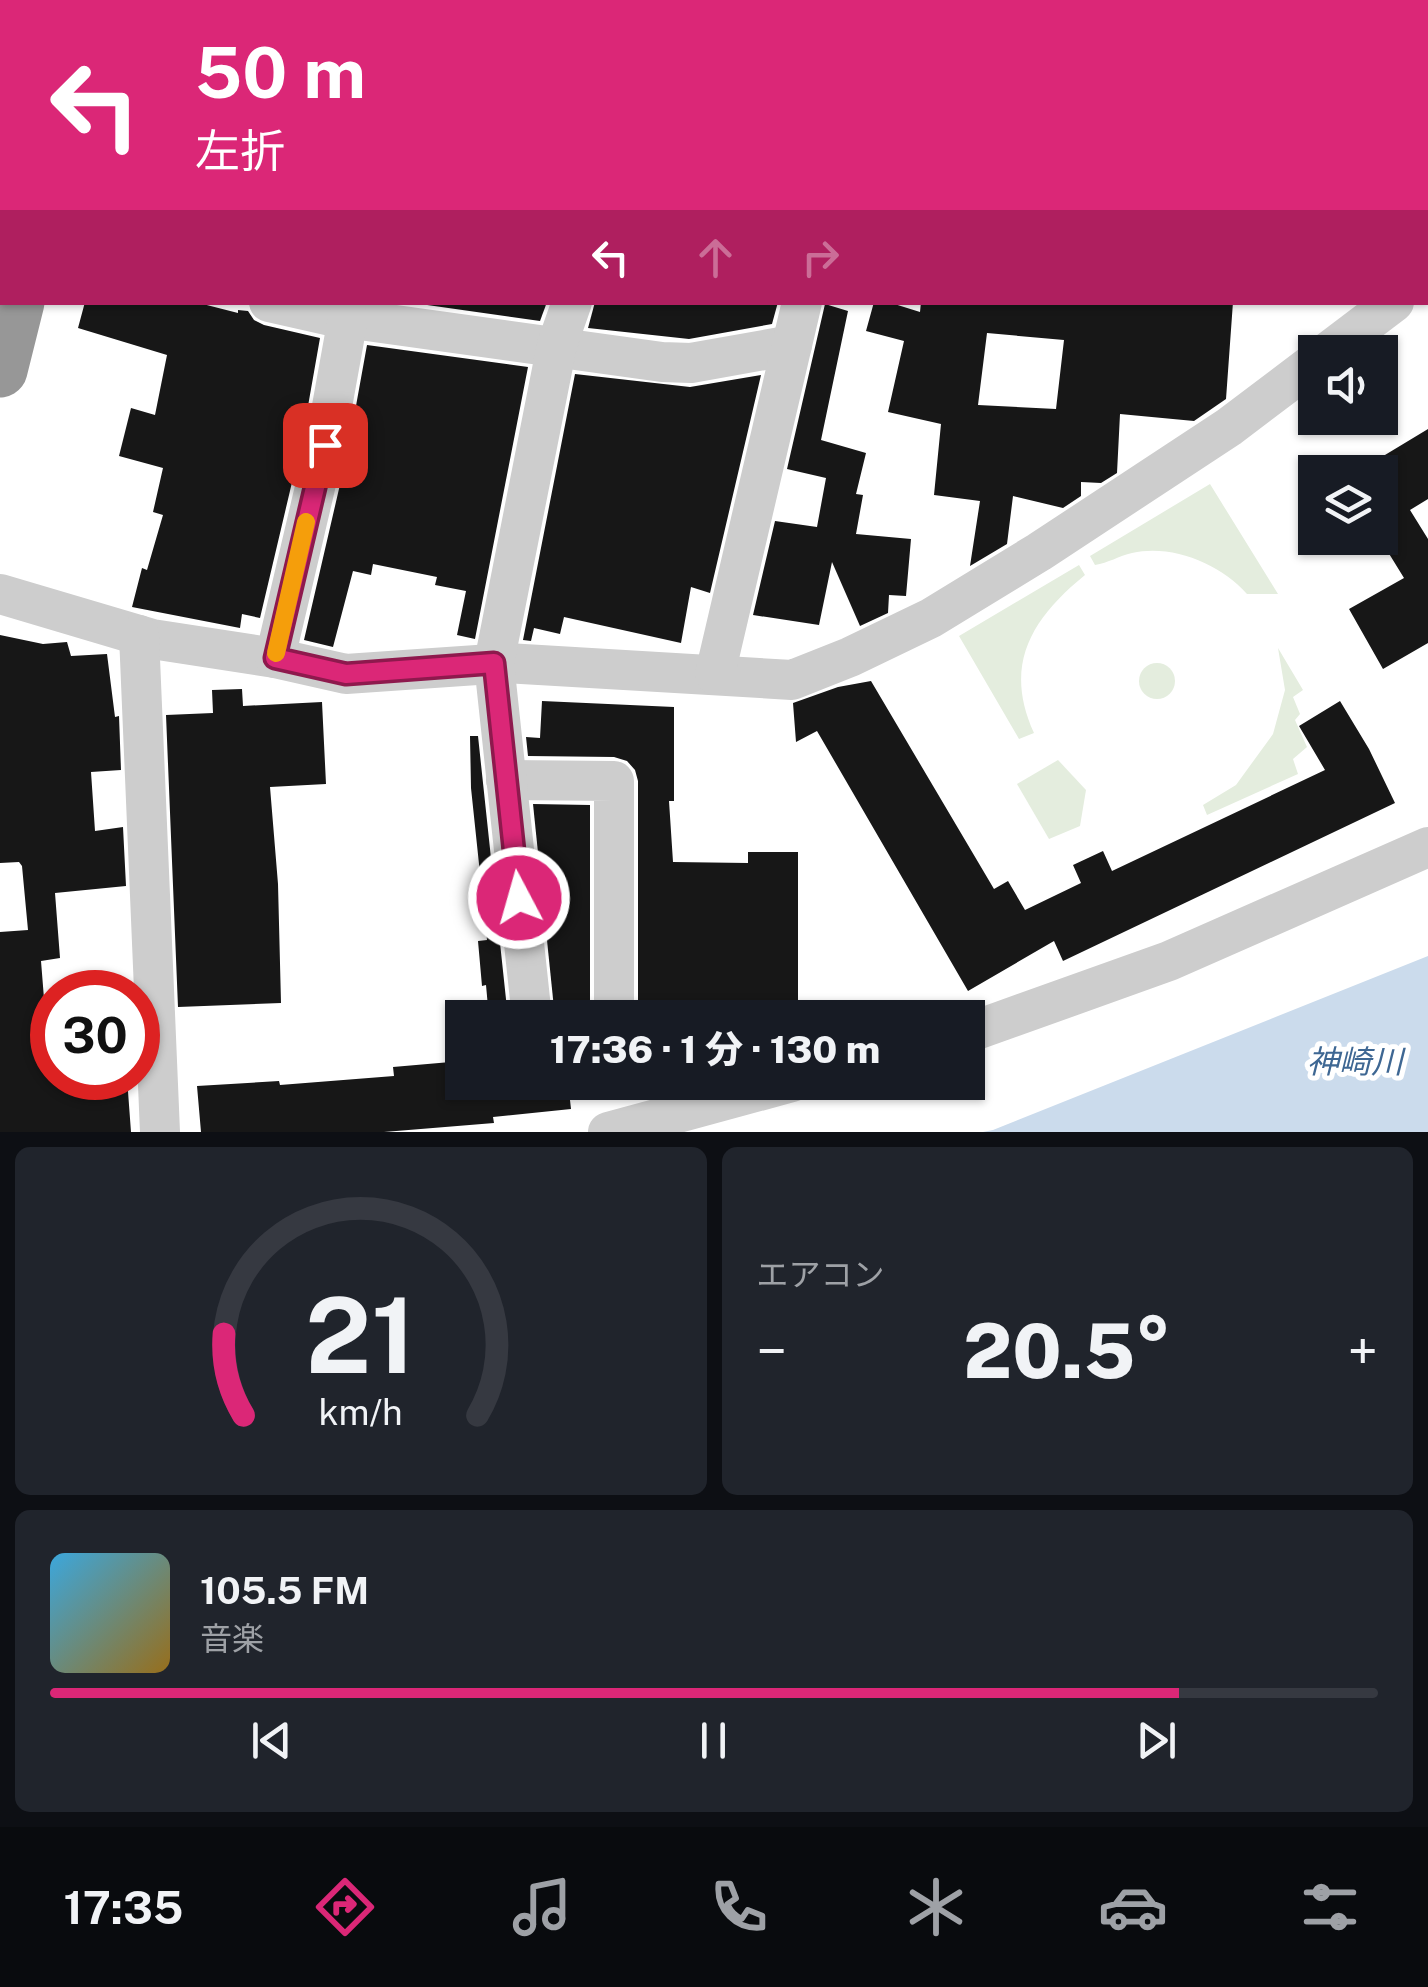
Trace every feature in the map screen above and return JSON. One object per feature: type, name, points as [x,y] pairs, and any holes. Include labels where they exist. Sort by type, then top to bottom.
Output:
[{"type":"highway","points":[[0,370],[16,305]]},
{"type":"street","points":[[289,305],[690,363],[792,346]]},
{"type":"street","points":[[530,1000],[494,663],[557,345],[571,305]]},
{"type":"street","points":[[715,674],[801,305]]},
{"type":"street","points":[[1350,335],[1390,305]]},
{"type":"street","points":[[275,658],[325,445],[337,312]]},
{"type":"street","points":[[0,594],[139,635],[346,674],[494,663],[792,680],[850,658],[930,618],[1039,552],[1229,427],[1298,375]]},
{"type":"street","points":[[139,635],[160,1132]]},
{"type":"street","points":[[506,780],[614,780],[614,1000]]},
{"type":"street","points":[[985,1026],[1169,960],[1428,847]]},
{"type":"street","points":[[608,1132],[726,1100]]},
{"type":"green space","points":[[1210,484],[1278,594],[1247,594],[1210,565],[1163,551],[1132,553],[1095,565],[1090,556]]},
{"type":"green space","points":[[1079,565],[1085,575],[1050,609],[1028,645],[1021,686],[1034,733],[1019,739],[959,636]]},
{"type":"green space","points":[[1278,648],[1303,690],[1293,697],[1300,714],[1295,720],[1307,747],[1293,759],[1298,774],[1207,815],[1203,805],[1236,785],[1273,734],[1285,690]]},
{"type":"green space","points":[[1157,663],[1170,668],[1175,681],[1170,694],[1157,699],[1144,694],[1139,681],[1144,668]]},
{"type":"green space","points":[[1058,760],[1086,790],[1080,826],[1049,839],[1017,784]]},
{"type":"water","name":"神崎川","points":[[1428,956],[1428,1132],[983,1132],[993,1130]]},
{"type":"building","points":[[84,305],[207,305],[238,313],[248,311],[264,325],[320,338],[302,440],[260,618],[242,614],[240,628],[132,607],[163,515],[153,512],[163,468],[119,456],[131,408],[155,415],[167,355],[78,328]]},
{"type":"building","points":[[427,305],[546,305],[540,321]]},
{"type":"building","points":[[594,305],[777,305],[772,324],[689,339],[588,328]]},
{"type":"building","points":[[825,305],[848,311],[821,440],[866,453],[856,494],[863,495],[856,534],[911,539],[906,596],[889,595],[888,613],[860,626],[832,562],[819,625],[753,615],[775,521],[817,527],[826,478],[787,469]]},
{"type":"building","points":[[873,305],[898,305],[920,312],[921,305],[1233,305],[1226,399],[1194,421],[1120,414],[1117,473],[1101,483],[1081,482],[1081,496],[1063,508],[1013,496],[1007,544],[970,566],[980,501],[934,495],[941,424],[888,412],[904,341],[866,331]],"holes":[[[987,333],[1064,340],[1056,409],[978,405]]]},
{"type":"building","points":[[367,345],[528,367],[475,639],[457,635],[466,591],[435,585],[437,577],[373,564],[371,575],[353,571],[333,647],[304,640],[348,450]]},
{"type":"building","points":[[575,374],[690,387],[761,375],[710,593],[691,587],[681,643],[564,617],[560,634],[534,628],[531,641],[523,640]]},
{"type":"building","points":[[1428,429],[1428,499],[1410,510],[1428,539],[1428,643],[1383,669],[1349,609],[1404,578],[1390,555],[1398,555],[1398,455],[1385,455]]},
{"type":"building","points":[[0,635],[43,644],[67,642],[71,656],[107,654],[115,717],[119,716],[121,770],[91,772],[95,831],[123,827],[126,886],[55,893],[60,958],[41,961],[42,970],[30,970],[30,1100],[129,1100],[131,1132],[0,1132],[0,932],[28,930],[22,866],[19,862],[0,863]]},
{"type":"building","points":[[871,681],[994,889],[1008,881],[1025,910],[1081,883],[1073,865],[1103,851],[1112,871],[1325,770],[1299,726],[1340,701],[1395,803],[1063,961],[1054,941],[968,991],[817,731],[796,742],[793,703],[838,687]]},
{"type":"building","points":[[242,689],[243,706],[322,702],[326,784],[270,787],[278,884],[281,1003],[178,1007],[166,715],[213,713],[212,690]]},
{"type":"building","points":[[542,701],[674,707],[674,801],[669,801],[673,862],[748,863],[748,852],[798,852],[798,1000],[638,1000],[635,770],[627,761],[614,757],[528,756],[526,737],[540,738]]},
{"type":"building","points":[[470,736],[478,736],[506,1000],[487,1000],[486,985],[482,986],[478,941],[487,940],[471,788]]},
{"type":"building","points":[[533,804],[590,805],[590,1000],[553,1000]]},
{"type":"building","points":[[445,1062],[445,1100],[570,1100],[571,1109],[493,1117],[494,1123],[384,1132],[201,1132],[197,1086],[279,1081],[280,1085],[394,1076],[393,1067]]},
{"type":"slow traffic","points":[[276,653],[306,522]]},
{"type":"route","points":[[325,445],[275,658],[346,674],[494,663],[519,898]]}]
